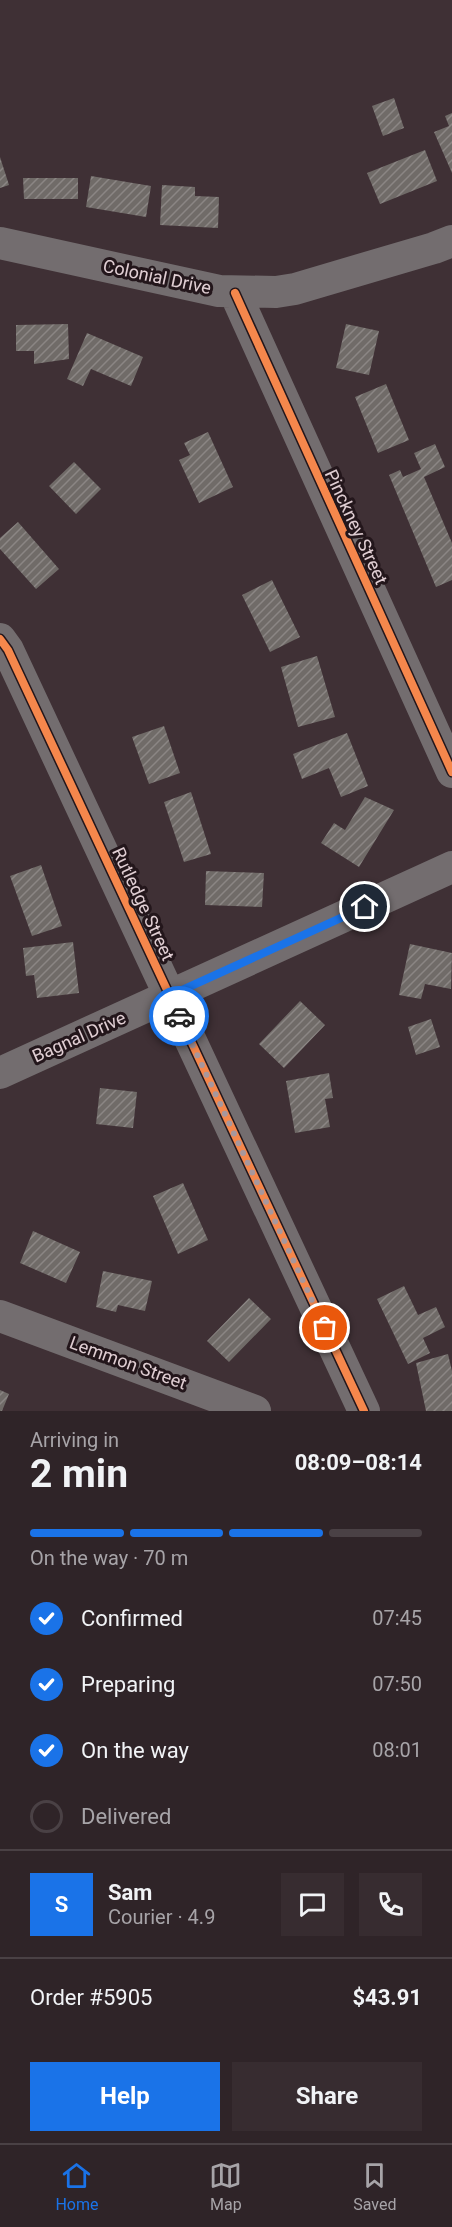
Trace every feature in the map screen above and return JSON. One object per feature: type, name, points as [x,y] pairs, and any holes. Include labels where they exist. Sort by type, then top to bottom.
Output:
[{"type":"street","name":"Colonial Drive","points":[[0,243],[235,292],[276,292],[295,289],[434,248],[452,240]]},
{"type":"street","name":"Pinckney Street","points":[[235,292],[452,772]]},
{"type":"street","name":"Rutledge Street","points":[[0,639],[8,650],[364,1411]]},
{"type":"street","name":"Bagnal Drive","points":[[0,1073],[452,867]]},
{"type":"street","name":"Lemmon Street","points":[[0,1316],[255,1411]]},
{"type":"building","points":[[394,98],[404,128],[383,136],[372,106]]},
{"type":"building","points":[[452,113],[452,173],[434,132],[449,126],[445,116]]},
{"type":"building","points":[[425,150],[437,181],[380,204],[367,173]]},
{"type":"building","points":[[0,157],[9,185],[0,188]]},
{"type":"building","points":[[91,176],[151,186],[146,217],[86,207]]},
{"type":"building","points":[[23,178],[78,178],[78,199],[24,199]]},
{"type":"building","points":[[162,185],[195,187],[195,196],[219,197],[218,228],[160,225]]},
{"type":"building","points":[[68,324],[69,359],[34,364],[34,351],[16,351],[16,325]]},
{"type":"building","points":[[346,324],[379,331],[369,375],[336,368]]},
{"type":"building","points":[[87,333],[143,357],[131,386],[91,369],[83,386],[67,379]]},
{"type":"building","points":[[386,384],[409,440],[378,453],[355,397]]},
{"type":"building","points":[[208,432],[233,487],[199,503],[179,460],[190,455],[184,443]]},
{"type":"building","points":[[435,444],[445,467],[424,477],[452,543],[452,580],[436,587],[389,475],[400,470],[403,477],[421,469],[414,453]]},
{"type":"building","points":[[74,462],[101,489],[76,514],[49,486]]},
{"type":"building","points":[[18,522],[59,569],[36,589],[0,549],[0,538]]},
{"type":"building","points":[[272,580],[300,637],[270,652],[242,595]]},
{"type":"building","points":[[317,656],[335,717],[298,727],[281,667]]},
{"type":"building","points":[[164,726],[180,773],[149,784],[132,737]]},
{"type":"building","points":[[347,733],[368,786],[341,797],[329,768],[302,779],[293,754]]},
{"type":"building","points":[[191,792],[211,854],[184,862],[164,802]]},
{"type":"building","points":[[365,797],[394,810],[359,867],[321,843],[334,823],[345,830]]},
{"type":"building","points":[[41,865],[62,926],[32,936],[10,876]]},
{"type":"building","points":[[206,871],[264,873],[262,907],[205,905]]},
{"type":"building","points":[[73,942],[79,993],[37,998],[34,975],[26,976],[23,948]]},
{"type":"building","points":[[410,944],[452,953],[451,989],[425,984],[421,999],[399,995]]},
{"type":"building","points":[[300,1001],[325,1025],[284,1068],[259,1044]]},
{"type":"building","points":[[431,1019],[440,1047],[416,1055],[408,1027]]},
{"type":"building","points":[[329,1073],[333,1098],[325,1099],[330,1127],[295,1133],[286,1081]]},
{"type":"building","points":[[100,1088],[137,1092],[133,1128],[96,1124]]},
{"type":"building","points":[[183,1183],[208,1240],[178,1254],[153,1196]]},
{"type":"building","points":[[33,1231],[80,1252],[66,1283],[20,1263]]},
{"type":"building","points":[[103,1271],[152,1281],[145,1311],[118,1305],[116,1312],[96,1307]]},
{"type":"building","points":[[404,1286],[418,1315],[436,1307],[445,1327],[423,1338],[430,1353],[408,1364],[377,1299]]},
{"type":"building","points":[[249,1298],[271,1319],[229,1362],[207,1341]]},
{"type":"building","points":[[448,1354],[452,1371],[452,1411],[426,1411],[416,1363]]},
{"type":"building","points":[[0,1390],[9,1394],[2,1411],[0,1411]]},
{"type":"cycle path","points":[[235,293],[452,772]]},
{"type":"cycle path","points":[[0,639],[8,650],[364,1411]]},
{"type":"way so far","points":[[179,1016],[325,1328]]},
{"type":"route","points":[[179,1016],[169,996],[365,907]]}]
